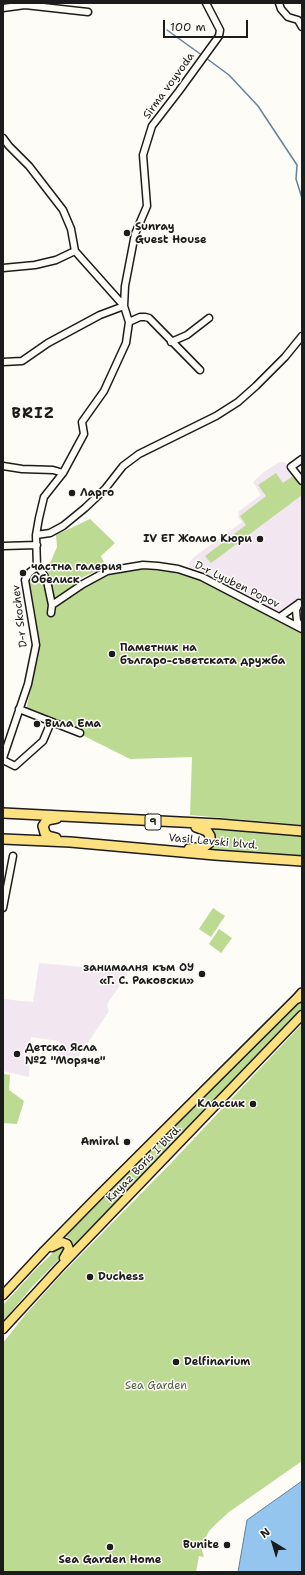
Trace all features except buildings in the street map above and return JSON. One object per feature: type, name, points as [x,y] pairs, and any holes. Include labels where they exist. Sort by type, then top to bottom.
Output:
[{"type":"highway","name":"Vasil Levski blvd.","points":[[3,813],[219,824],[302,831]]},
{"type":"highway","points":[[67,816],[48,820],[44,826],[44,830],[48,836],[70,842]]},
{"type":"highway","points":[[174,851],[204,847],[209,843],[210,839],[209,833],[205,829],[176,823]]},
{"type":"highway","name":"Vasil Levski blvd.","points":[[3,839],[70,842],[302,861]]},
{"type":"highway","points":[[266,859],[302,868]]},
{"type":"main road","name":"Knyaz Boris I blvd.","points":[[3,1296],[44,1251],[301,995]]},
{"type":"main road","name":"Knyaz Boris I blvd.","points":[[3,1329],[59,1268],[302,1015]]},
{"type":"main road","points":[[44,1251],[62,1242],[67,1244],[68,1252],[59,1268]]},
{"type":"street","name":"Sirma voyvoda","points":[[37,567],[36,535],[44,497],[63,473],[84,434],[82,422],[104,391],[126,343],[129,322],[124,306],[126,286],[135,234],[147,206],[143,155],[152,126],[219,36],[220,30],[206,3]]},
{"type":"street","points":[[279,3],[281,9],[288,17],[300,18],[302,27]]},
{"type":"street","points":[[3,8],[25,5],[88,12]]},
{"type":"street","points":[[3,138],[29,166],[63,210],[71,229],[75,251],[124,306],[100,315],[54,340],[22,361],[3,362]]},
{"type":"street","points":[[3,268],[35,265],[56,260],[75,251]]},
{"type":"street","points":[[129,322],[144,317],[149,318],[200,370]]},
{"type":"street","points":[[171,342],[187,336],[209,318]]},
{"type":"street","points":[[36,535],[50,533],[63,526],[105,489],[123,466],[139,454],[216,416],[238,402],[285,357],[302,336]]},
{"type":"street","points":[[302,459],[291,467],[302,481]]},
{"type":"street","points":[[3,466],[22,469],[53,470],[63,473]]},
{"type":"street","points":[[3,546],[37,545]]},
{"type":"street","name":"D-r Lyuben Popov","points":[[52,605],[83,584],[107,571],[126,567],[150,565],[170,567],[202,577],[302,629]]},
{"type":"street","points":[[37,567],[47,581],[52,605],[51,613]]},
{"type":"street","name":"D-r Skochev","points":[[3,759],[28,684],[36,645],[25,580],[30,572],[37,567]]},
{"type":"street","points":[[280,617],[301,602]]},
{"type":"street","points":[[301,602],[296,610],[297,621],[302,629]]},
{"type":"street","points":[[20,709],[80,733]]},
{"type":"street","points":[[3,759],[15,766],[43,741],[52,722]]},
{"type":"street","points":[[3,908],[13,856]]},
{"type":"shaded area","name":"IV ЕГ Жолио Кюри","points":[[280,462],[285,462],[302,486],[302,595],[279,613],[190,569],[189,563],[194,557],[242,522],[238,517],[239,511],[261,495],[253,482],[264,472]]},
{"type":"shaded area","points":[[39,963],[126,971],[128,974],[109,1001],[107,1005],[109,1011],[73,1065],[58,1055],[64,1045],[58,1041],[31,1037],[29,1077],[3,1071],[3,999],[33,1002]]},
{"type":"green space","points":[[276,473],[283,483],[293,476],[302,488],[302,495],[211,563],[205,556],[246,525],[240,516],[266,496],[258,485]]},
{"type":"green space","points":[[90,519],[115,543],[101,556],[106,567],[76,580],[93,580],[112,573],[143,569],[171,572],[200,580],[302,634],[302,825],[190,815],[192,757],[130,759],[74,731],[26,712],[38,645],[30,589],[30,578],[45,569],[51,561],[57,547],[56,535]]},
{"type":"green space","points":[[208,827],[302,833],[302,856],[207,849]]},
{"type":"green space","points":[[213,908],[225,916],[211,937],[199,929]]},
{"type":"green space","points":[[219,929],[232,938],[221,953],[209,944]]},
{"type":"green space","points":[[302,999],[302,1009],[77,1244],[73,1245],[71,1240],[64,1235]]},
{"type":"green space","name":"Sea Garden","points":[[302,1024],[302,1461],[229,1512],[209,1531],[201,1547],[204,1557],[199,1556],[196,1572],[3,1572],[3,1343],[25,1315],[61,1275],[171,1163]]},
{"type":"green space","points":[[3,1074],[10,1075],[9,1090],[24,1101],[17,1124],[3,1123]]},
{"type":"green space","points":[[60,1246],[65,1247],[64,1254],[31,1288],[3,1322],[3,1305],[37,1268]]},
{"type":"water","points":[[302,1481],[302,1572],[238,1572],[247,1520]]},
{"type":"waterway","points":[[167,30],[203,56]]},
{"type":"waterway","points":[[206,58],[229,75],[258,106],[297,165],[296,179],[302,198]]},
{"type":"place","name":"Sunray Guest House","points":[[127,233]]},
{"type":"place","name":"Ларго","points":[[72,493]]},
{"type":"place","name":"IV ЕГ Жолио Кюри","points":[[260,539]]},
{"type":"place","name":"частна галерия Обелиск","points":[[23,573]]},
{"type":"place","name":"Паметник на българо-съветската дружба","points":[[112,654]]},
{"type":"place","name":"Вила Ема","points":[[37,724]]},
{"type":"place","name":"занималня към ОУ «Г. С. Раковски»","points":[[202,974]]},
{"type":"place","name":"Детска Ясла №2 \"Моряче\"","points":[[17,1054]]},
{"type":"place","name":"Классик","points":[[253,1104]]},
{"type":"place","name":"Amiral","points":[[127,1142]]},
{"type":"place","name":"Duchess","points":[[90,1277]]},
{"type":"place","name":"Delfinarium","points":[[176,1362]]},
{"type":"place","name":"Bunite","points":[[227,1545]]},
{"type":"place","name":"Sea Garden Home","points":[[110,1547]]},
{"type":"district","name":"BRIZ","points":[[33,414]]}]
